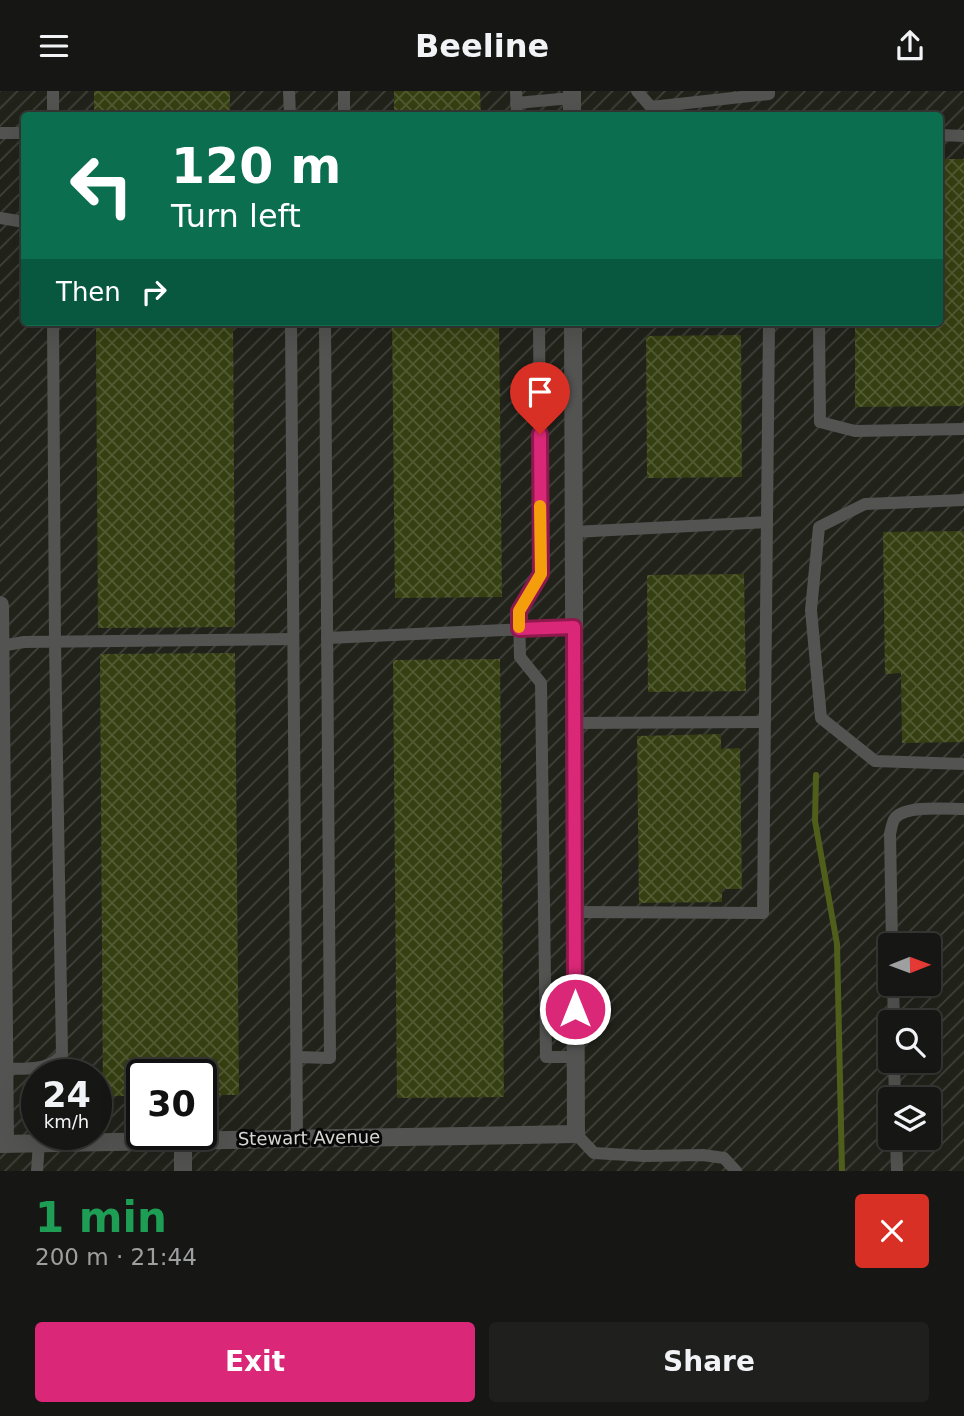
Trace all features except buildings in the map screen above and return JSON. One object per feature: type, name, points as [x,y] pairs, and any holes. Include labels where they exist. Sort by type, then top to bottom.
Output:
[{"type":"street","points":[[573,326],[576,1134]]},
{"type":"street","points":[[0,605],[4,1069],[2,1144]]},
{"type":"street","name":"Stewart Avenue","points":[[217,1139],[576,1134]]},
{"type":"street","name":"Stewart Avenue","points":[[2,1144],[21,1143]]},
{"type":"street","points":[[183,1150],[183,1171]]},
{"type":"lane","points":[[53,91],[53,112]]},
{"type":"lane","points":[[289,91],[289,112]]},
{"type":"lane","points":[[344,91],[344,112]]},
{"type":"lane","points":[[637,91],[651,107],[769,94],[769,91]]},
{"type":"lane","points":[[517,103],[572,101]]},
{"type":"lane","points":[[0,133],[21,133]]},
{"type":"lane","points":[[943,135],[964,136]]},
{"type":"lane","points":[[0,218],[21,222]]},
{"type":"lane","points":[[4,1069],[46,1067],[57,1062],[62,1054],[53,326]]},
{"type":"lane","points":[[291,326],[297,1138]]},
{"type":"lane","points":[[296,1057],[330,1058],[325,326]]},
{"type":"lane","points":[[539,326],[541,574],[519,611],[520,657],[541,683],[546,1057],[575,1056]]},
{"type":"lane","points":[[575,912],[763,913],[769,326]]},
{"type":"lane","points":[[819,326],[820,422],[855,431],[964,429]]},
{"type":"lane","points":[[964,500],[865,504],[819,527],[811,610],[821,718],[875,761],[964,764]]},
{"type":"lane","points":[[573,532],[767,522]]},
{"type":"lane","points":[[327,638],[574,627]]},
{"type":"lane","points":[[0,646],[24,642],[293,639]]},
{"type":"lane","points":[[574,723],[765,722]]},
{"type":"lane","points":[[892,933],[890,834],[895,818],[915,810],[964,809]]},
{"type":"lane","points":[[576,1134],[594,1153],[703,1155],[724,1158],[736,1171]]},
{"type":"lane","points":[[37,1171],[38,1150]]},
{"type":"lane","points":[[896,1150],[897,1171]]},
{"type":"shaded area","points":[[0,91],[964,91],[964,1171],[0,1171]]},
{"type":"waterway","points":[[816,775],[815,821],[837,944],[842,1171]]},
{"type":"slow traffic","points":[[519,627],[519,611],[541,574],[540,506]]},
{"type":"route","points":[[540,434],[541,574],[519,611],[519,629],[574,627],[575,1009]]}]
